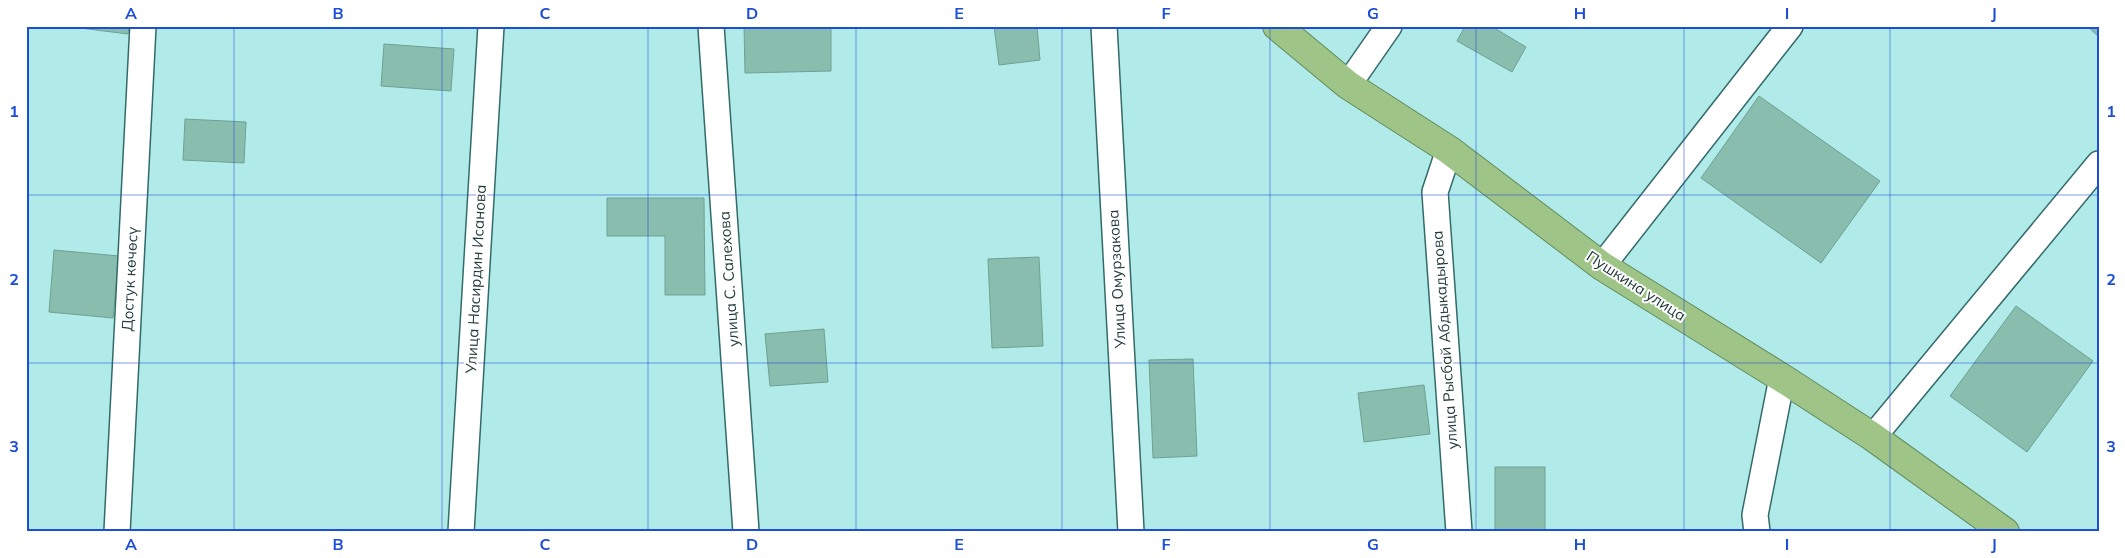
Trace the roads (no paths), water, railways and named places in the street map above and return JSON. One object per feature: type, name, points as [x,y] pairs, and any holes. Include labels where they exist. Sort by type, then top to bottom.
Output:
[{"type":"highway","name":"Пушкина улица","points":[[1277,26],[1348,85],[1449,150],[1602,266],[1782,378],[1873,438],[2005,532]]},
{"type":"street","name":"Достук көчөсү","points":[[117,532],[143,26]]},
{"type":"street","name":"Улица Насирдин Исанова","points":[[461,532],[491,26]]},
{"type":"street","name":"улица С. Салехова","points":[[711,26],[746,532]]},
{"type":"street","name":"Улица Омурзакова","points":[[1104,26],[1131,532]]},
{"type":"street","points":[[1348,85],[1389,26]]},
{"type":"street","points":[[1602,266],[1790,26]]},
{"type":"street","name":"улица Рысбай Абдыкадырова","points":[[1449,150],[1435,192],[1458,532]]},
{"type":"street","points":[[1873,438],[2099,164]]},
{"type":"street","points":[[1758,532],[1755,515],[1782,378]]}]
